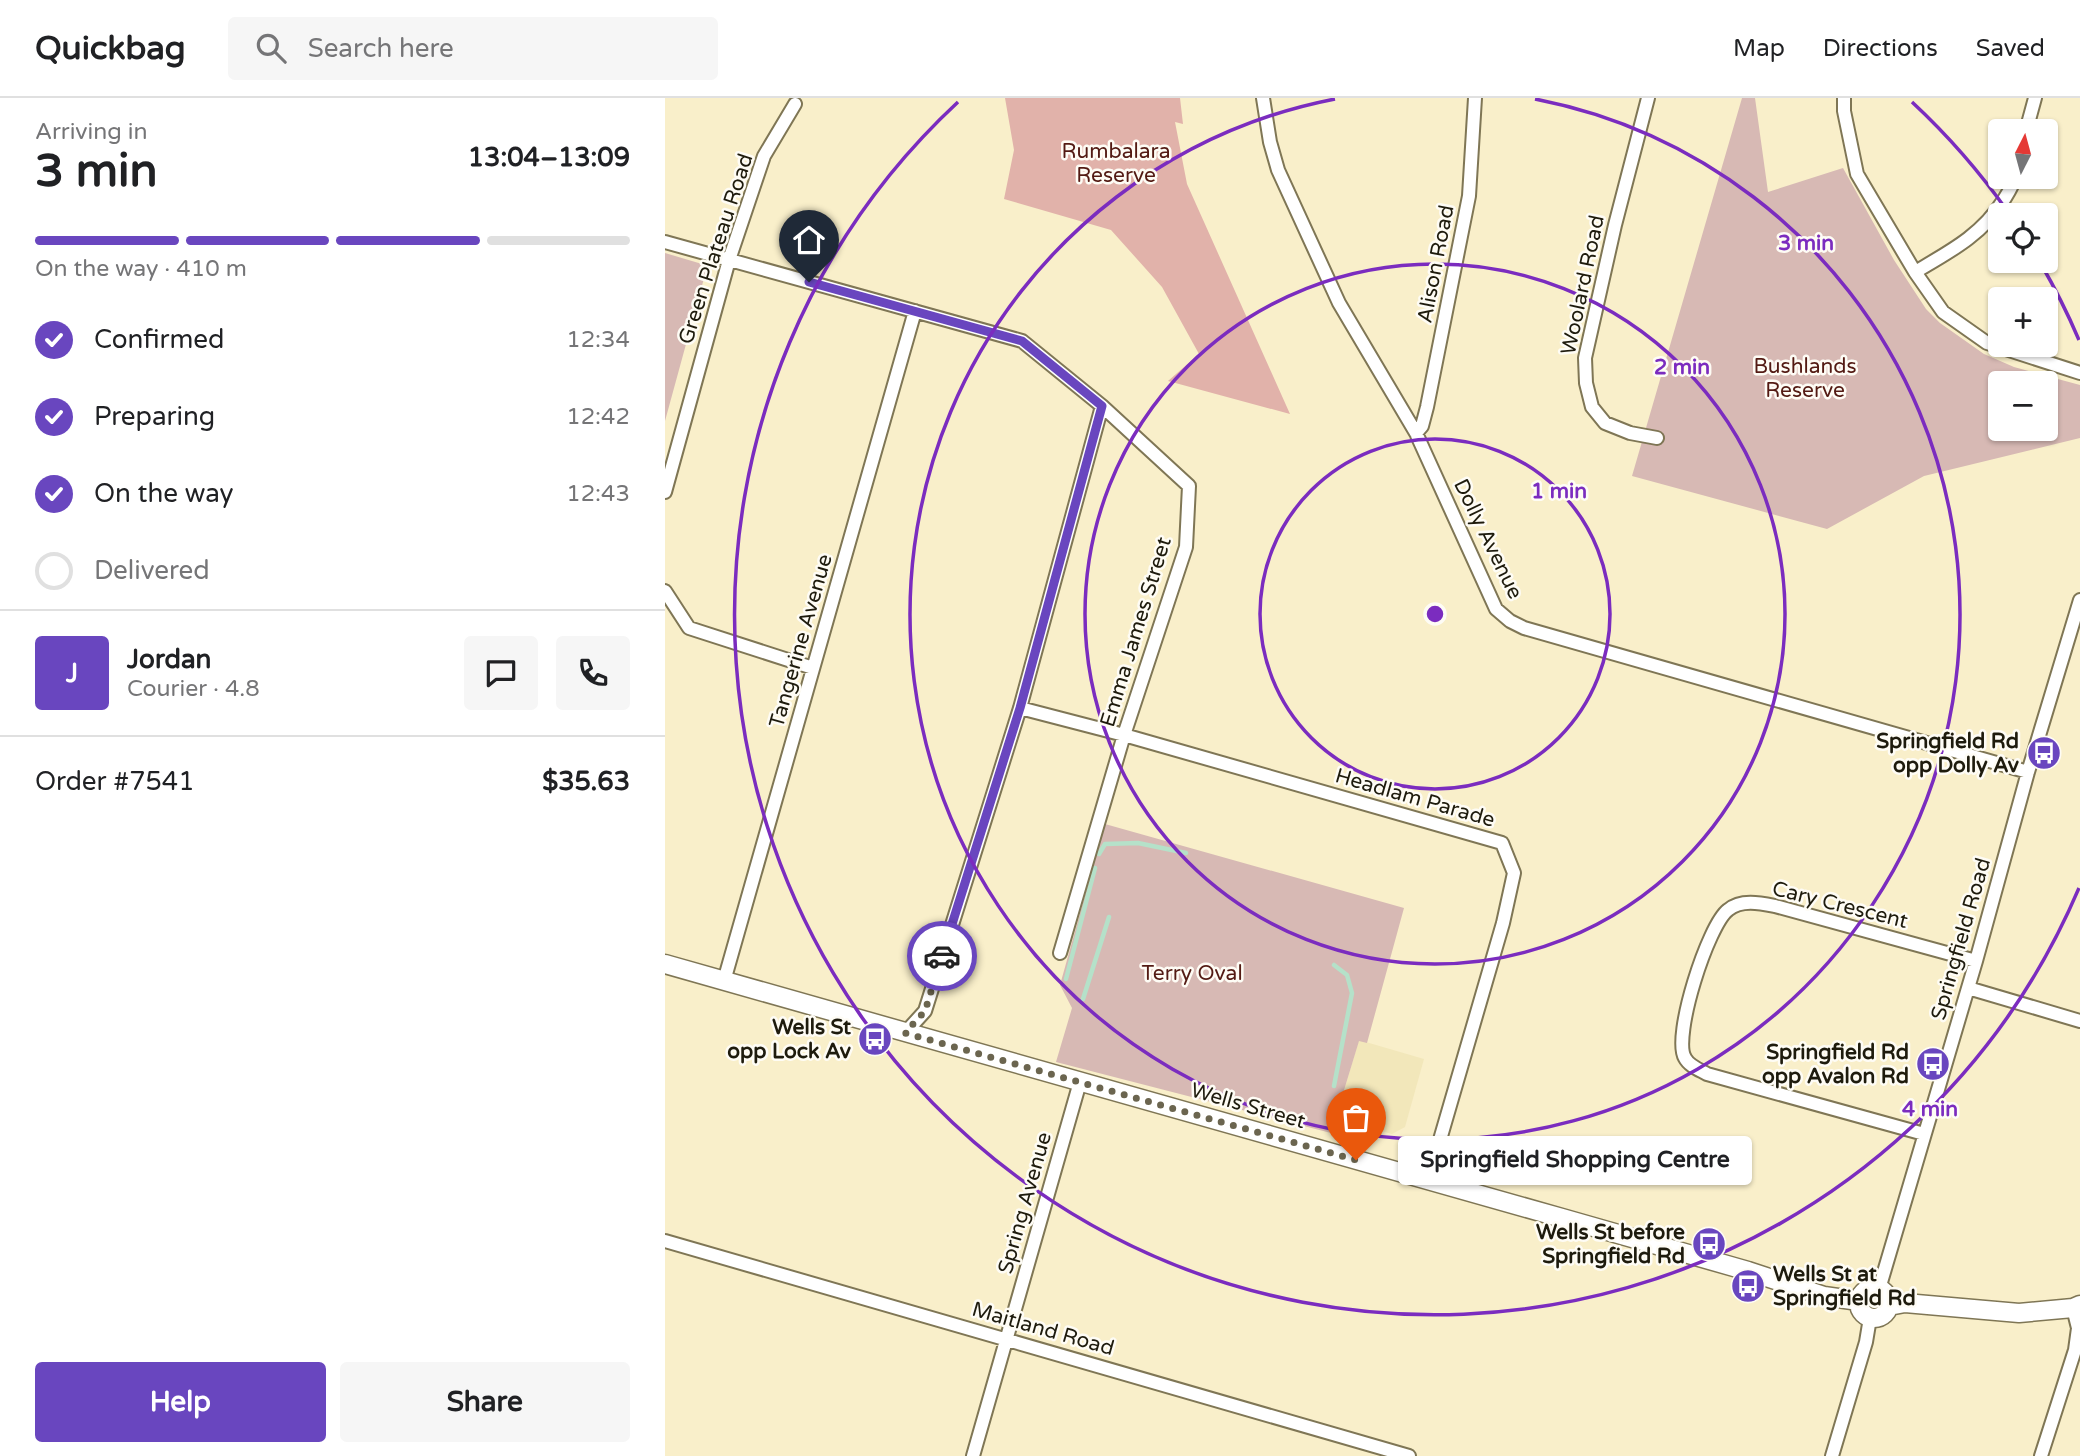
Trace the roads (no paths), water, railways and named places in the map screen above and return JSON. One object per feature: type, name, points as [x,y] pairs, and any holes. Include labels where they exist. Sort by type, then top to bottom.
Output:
[{"type":"street","name":"Dolly Avenue","points":[[1263,98],[1270,142],[1278,170],[1339,303],[1416,433],[1496,609],[1524,628],[2028,772]]},
{"type":"street","name":"Alison Road","points":[[1416,433],[1422,426],[1427,407],[1469,196],[1475,98]]},
{"type":"street","name":"Woolard Road","points":[[1649,98],[1615,225],[1585,358],[1586,383],[1592,407],[1605,423],[1630,433],[1657,438]]},
{"type":"street","points":[[1844,98],[1844,111],[1857,174],[1915,272],[1943,312],[1987,343],[2080,373]]},
{"type":"street","points":[[2029,119],[2035,98]]},
{"type":"street","name":"Green Plateau Road","points":[[665,492],[729,260],[764,156],[795,104]]},
{"type":"street","points":[[1915,272],[1970,239],[1994,216],[2011,189]]},
{"type":"street","name":"Emma James Street","points":[[665,242],[1022,341],[1102,406],[1189,486],[1187,547],[1124,735],[1060,953]]},
{"type":"street","name":"Tangerine Avenue","points":[[724,981],[915,311]]},
{"type":"street","points":[[905,1033],[925,1011],[1020,708],[1102,406]]},
{"type":"street","points":[[665,590],[689,628],[813,668]]},
{"type":"street","name":"Springfield Road","points":[[1879,1289],[2080,600]]},
{"type":"street","name":"Headlam Parade","points":[[1020,708],[1502,843],[1514,873],[1503,923],[1428,1181]]},
{"type":"street","name":"Cary Crescent","points":[[1924,1135],[1707,1074],[1694,1067],[1685,1059],[1681,1047],[1687,1006],[1707,943],[1717,921],[1729,908],[1749,902],[1775,905],[1976,961]]},
{"type":"street","name":"Wells Street","points":[[665,964],[1748,1271],[1824,1296],[1859,1301]]},
{"type":"street","points":[[1968,988],[2080,1021]]},
{"type":"street","name":"Spring Avenue","points":[[973,1456],[1080,1082]]},
{"type":"street","name":"Maitland Road","points":[[665,1241],[1409,1456]]},
{"type":"street","points":[[1879,1289],[1888,1297],[1888,1311],[1880,1318],[1870,1318],[1861,1310],[1859,1301],[1864,1292],[1879,1289]]},
{"type":"street","points":[[1889,1306],[1905,1303],[2019,1312],[2076,1306],[2078,1328],[2075,1350],[2041,1456]]},
{"type":"street","points":[[1832,1456],[1866,1342],[1870,1318]]},
{"type":"waterway","points":[[1099,854],[1105,844],[1138,843],[1186,853]]},
{"type":"waterway","points":[[1066,979],[1095,868]]},
{"type":"waterway","points":[[1083,999],[1109,917]]},
{"type":"waterway","points":[[1334,965],[1347,975],[1352,993],[1334,1086]]},
{"type":"place","name":"Springfield Rd opp Dolly Av","points":[[2044,753]]},
{"type":"place","name":"Wells St opp Lock Av","points":[[875,1039]]},
{"type":"place","name":"Springfield Rd opp Avalon Rd","points":[[1933,1064]]},
{"type":"place","name":"Springfield Shopping Centre","points":[[1356,1160]]},
{"type":"place","name":"Wells St before Springfield Rd","points":[[1709,1244]]},
{"type":"place","name":"Wells St at Springfield Rd","points":[[1748,1286]]},
{"type":"park label","name":"Rumbalara Reserve","points":[[1116,163]]},
{"type":"park label","name":"Bushlands Reserve","points":[[1805,378]]},
{"type":"park label","name":"Terry Oval","points":[[1192,973]]}]
